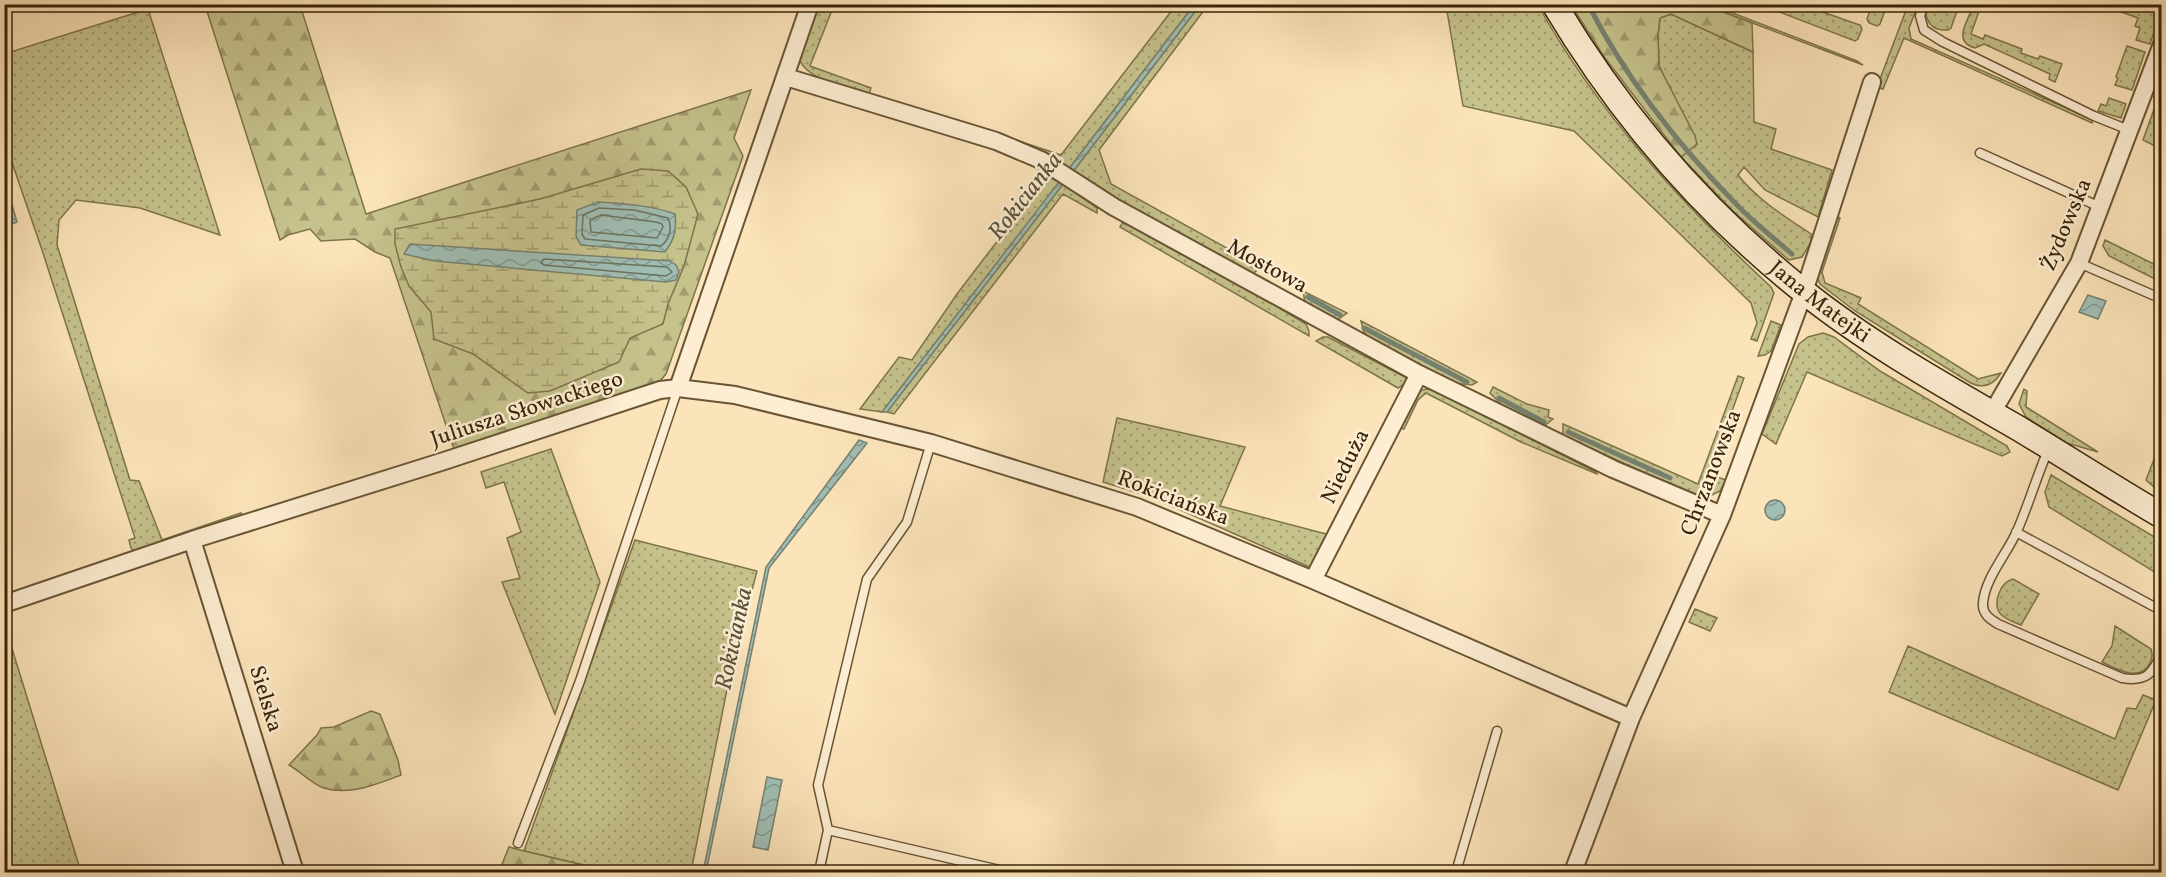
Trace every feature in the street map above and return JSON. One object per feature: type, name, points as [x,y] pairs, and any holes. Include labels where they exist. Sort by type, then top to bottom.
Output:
[{"type":"street","points":[[678,388],[810,4]]},
{"type":"street","name":"Jana Matejki","points":[[1554,4],[1598,74],[1651,144],[1707,206],[1804,292],[1899,357],[2162,516]]},
{"type":"street","name":"Żydowska","points":[[1992,413],[2079,263],[2162,44]]},
{"type":"street","name":"Mostowa","points":[[786,77],[996,141],[1030,154],[1114,207],[1419,374],[1595,461],[1722,515]]},
{"type":"street","name":"Chrzanowska","points":[[1573,873],[1631,718],[1722,515],[1804,292],[1872,82]]},
{"type":"street","name":"Nieduża","points":[[1313,580],[1419,374]]},
{"type":"street","name":"Rokiciańska","points":[[678,388],[735,395],[931,443],[1137,507],[1313,580],[1631,718]]},
{"type":"street","name":"Juliusza Słowackiego","points":[[4,604],[192,540],[660,390],[678,388]]},
{"type":"street","name":"Sielska","points":[[192,540],[295,873]]},
{"type":"lane","points":[[1924,4],[1920,16],[1924,30],[1943,42],[2094,116],[2129,130]]},
{"type":"lane","points":[[1980,153],[2100,207]]},
{"type":"lane","points":[[2079,263],[2162,299]]},
{"type":"lane","points":[[518,843],[580,681],[678,388]]},
{"type":"lane","points":[[819,873],[828,830],[818,785],[867,579],[907,522],[931,443]]},
{"type":"lane","points":[[2049,447],[2016,532],[1990,580],[1985,596],[1984,611],[1998,624],[2122,678],[2141,680],[2155,667],[2162,653]]},
{"type":"lane","points":[[2016,532],[2162,611]]},
{"type":"lane","points":[[1456,873],[1497,731]]},
{"type":"lane","points":[[828,830],[1008,873]]},
{"type":"green space","points":[[205,5],[300,5],[366,214],[751,90],[734,138],[743,156],[666,374],[658,383],[454,449],[390,258],[375,252],[355,239],[321,241],[310,229],[288,235],[280,240]]},
{"type":"green space","points":[[816,5],[834,5],[810,66],[871,88],[868,96],[815,76],[801,62],[800,48]]},
{"type":"green space","points":[[1176,5],[1194,5],[1068,170],[1014,142],[1013,139],[1061,155]]},
{"type":"green space","points":[[1200,5],[1208,5],[1099,150],[1111,184],[1261,267],[1251,275],[1074,177],[1072,173]]},
{"type":"green space","points":[[1446,5],[1538,5],[1587,83],[1614,120],[1705,223],[1771,287],[1774,293],[1757,341],[1751,339],[1757,323],[1751,303],[1574,131],[1463,106]]},
{"type":"green space","points":[[1571,5],[1705,5],[1752,23],[1753,52],[1671,14],[1660,18],[1659,66],[1697,144],[1681,157],[1605,58]]},
{"type":"green space","points":[[1705,5],[1712,5],[1863,65]]},
{"type":"green space","points":[[1761,5],[1803,5],[1860,25],[1862,29],[1855,41]]},
{"type":"green space","points":[[1872,5],[1883,5],[1886,8],[1877,26],[1869,23],[1867,19]]},
{"type":"green space","points":[[1908,5],[1918,5],[1909,28],[1911,39],[2093,120],[2092,123],[1904,38],[1883,89],[1877,87]]},
{"type":"green space","points":[[1930,5],[1959,5],[1951,28],[1939,30],[1930,25],[1926,14]]},
{"type":"green space","points":[[2102,5],[2161,5],[2161,12],[2150,44],[2136,40],[2140,28],[2135,26],[2138,18]]},
{"type":"green space","points":[[148,9],[220,235],[140,208],[76,200],[59,220],[57,245],[130,480],[139,481],[162,540],[241,513],[244,518],[137,553],[131,548],[129,540],[135,538],[5,142],[4,54]]},
{"type":"green space","points":[[1971,11],[1979,11],[1971,34],[1983,39],[1985,35],[2022,49],[2021,53],[2038,59],[2040,56],[2062,64],[2055,82],[2049,79],[2050,74],[1984,44],[1975,48],[1965,42],[1963,33]]},
{"type":"green space","points":[[1671,14],[1753,52],[1754,122],[1776,129],[1771,149],[1832,170],[1818,217],[1765,190],[1744,167],[1738,175],[1763,200],[1811,234],[1811,242],[1802,257],[1789,260],[1784,256],[1733,211],[1681,157],[1697,144],[1659,66],[1660,18]]},
{"type":"green space","points":[[2127,46],[2145,52],[2132,90],[2115,85]]},
{"type":"green space","points":[[2161,90],[2161,149],[2143,140]]},
{"type":"green space","points":[[2109,98],[2126,104],[2121,118],[2098,111],[2101,104],[2106,106]]},
{"type":"green space","points":[[641,169],[668,171],[686,187],[698,214],[684,266],[668,304],[663,324],[630,338],[619,362],[550,391],[528,393],[473,354],[434,339],[431,312],[409,286],[401,267],[395,244],[395,229],[540,199]]},
{"type":"green space","points":[[1047,176],[1060,182],[882,412],[860,409],[899,357],[912,360],[957,294]]},
{"type":"green space","points":[[1063,184],[1097,208],[1097,213],[1063,194],[894,414],[887,412]]},
{"type":"green space","points":[[1833,214],[1840,218],[1822,272],[1825,283],[1861,298],[1858,304],[1978,379],[2001,373],[1994,381],[1983,386],[1969,382],[1855,311],[1820,284],[1817,276]]},
{"type":"green space","points":[[1123,222],[1306,324],[1309,336],[1120,227]]},
{"type":"green space","points":[[2105,240],[2160,267],[2155,277],[2161,282],[2109,256],[2103,246]]},
{"type":"green space","points":[[1303,291],[1347,313],[1337,320],[1305,303]]},
{"type":"green space","points":[[1361,321],[1477,382],[1472,385],[1454,383],[1369,337],[1364,333]]},
{"type":"green space","points":[[1771,321],[1781,325],[1771,351],[1758,356]]},
{"type":"green space","points":[[1823,333],[1834,337],[1880,371],[2007,446],[2010,452],[2002,456],[1807,372],[1776,444],[1762,434],[1799,344],[1808,337]]},
{"type":"green space","points":[[1328,337],[1405,377],[1407,382],[1398,388],[1316,341]]},
{"type":"green space","points":[[1738,376],[1744,378],[1700,499],[1563,435],[1563,424],[1698,484]]},
{"type":"green space","points":[[1493,387],[1527,404],[1549,410],[1548,417],[1553,419],[1544,426],[1504,407],[1490,393]]},
{"type":"green space","points":[[1426,389],[1434,390],[1597,474],[1521,442],[1426,393],[1418,400],[1404,429],[1398,427],[1417,392]]},
{"type":"green space","points":[[2024,389],[2027,391],[2026,407],[2098,452],[2067,443],[2026,417],[2019,404]]},
{"type":"green space","points":[[1117,418],[1245,447],[1220,506],[1330,535],[1312,568],[1151,497],[1103,482]]},
{"type":"green space","points":[[2161,441],[2161,493],[2146,480]]},
{"type":"green space","points":[[551,449],[600,582],[555,714],[502,582],[520,578],[507,538],[521,532],[504,482],[486,488],[481,472]]},
{"type":"green space","points":[[2051,475],[2161,541],[2161,576],[2049,507],[2045,492]]},
{"type":"green space","points":[[1714,476],[1726,480],[1720,491],[1706,498]]},
{"type":"green space","points":[[635,540],[757,571],[730,674],[691,872],[613,872],[524,851]]},
{"type":"green space","points":[[2013,579],[2039,594],[2021,625],[2003,617],[1997,608],[1999,592]]},
{"type":"green space","points":[[1695,609],[1717,618],[1710,631],[1689,622]]},
{"type":"green space","points":[[5,626],[81,872],[5,872]]},
{"type":"green space","points":[[2115,626],[2151,649],[2152,658],[2146,669],[2128,673],[2102,662],[2112,646]]},
{"type":"green space","points":[[1908,646],[2115,739],[2127,708],[2136,709],[2143,695],[2156,700],[2118,790],[1889,692]]},
{"type":"green space","points":[[371,711],[380,714],[398,760],[401,775],[363,788],[343,791],[315,784],[289,765],[321,728],[334,727]]},
{"type":"green space","points":[[509,847],[524,851],[613,872],[499,872]]},
{"type":"water","points":[[1194,5],[1200,5],[1072,173],[1068,170]]},
{"type":"water","points":[[4,177],[17,222],[6,226],[4,225]]},
{"type":"water","points":[[1059,182],[1063,184],[887,412],[882,412]]},
{"type":"water","points":[[598,202],[628,204],[675,214],[675,230],[668,248],[665,252],[581,245],[576,236],[577,210]]},
{"type":"water","points":[[410,244],[670,261],[676,265],[679,272],[676,280],[666,282],[435,261],[404,254]]},
{"type":"water","points":[[2088,295],[2106,301],[2098,319],[2079,312]]},
{"type":"water","points":[[859,440],[867,443],[769,568],[706,872],[703,872],[766,567]]},
{"type":"water","points":[[1775,500],[1782,503],[1785,510],[1782,517],[1775,520],[1768,517],[1765,510],[1768,503]]},
{"type":"water","points":[[767,777],[782,780],[768,850],[753,847]]},
{"type":"waterway","points":[[1588,4],[1619,59],[1674,135],[1744,212],[1792,254]]},
{"type":"waterway","points":[[1308,297],[1340,315]]},
{"type":"waterway","points":[[1364,328],[1467,382]]},
{"type":"waterway","points":[[1499,398],[1544,422]]},
{"type":"waterway","points":[[1568,432],[1670,478]]},
{"type":"railway","points":[[4,10],[23,4]]},
{"type":"water label","name":"Rokicianka","points":[[1026,197]]},
{"type":"water label","name":"Rokicianka","points":[[735,639]]}]
